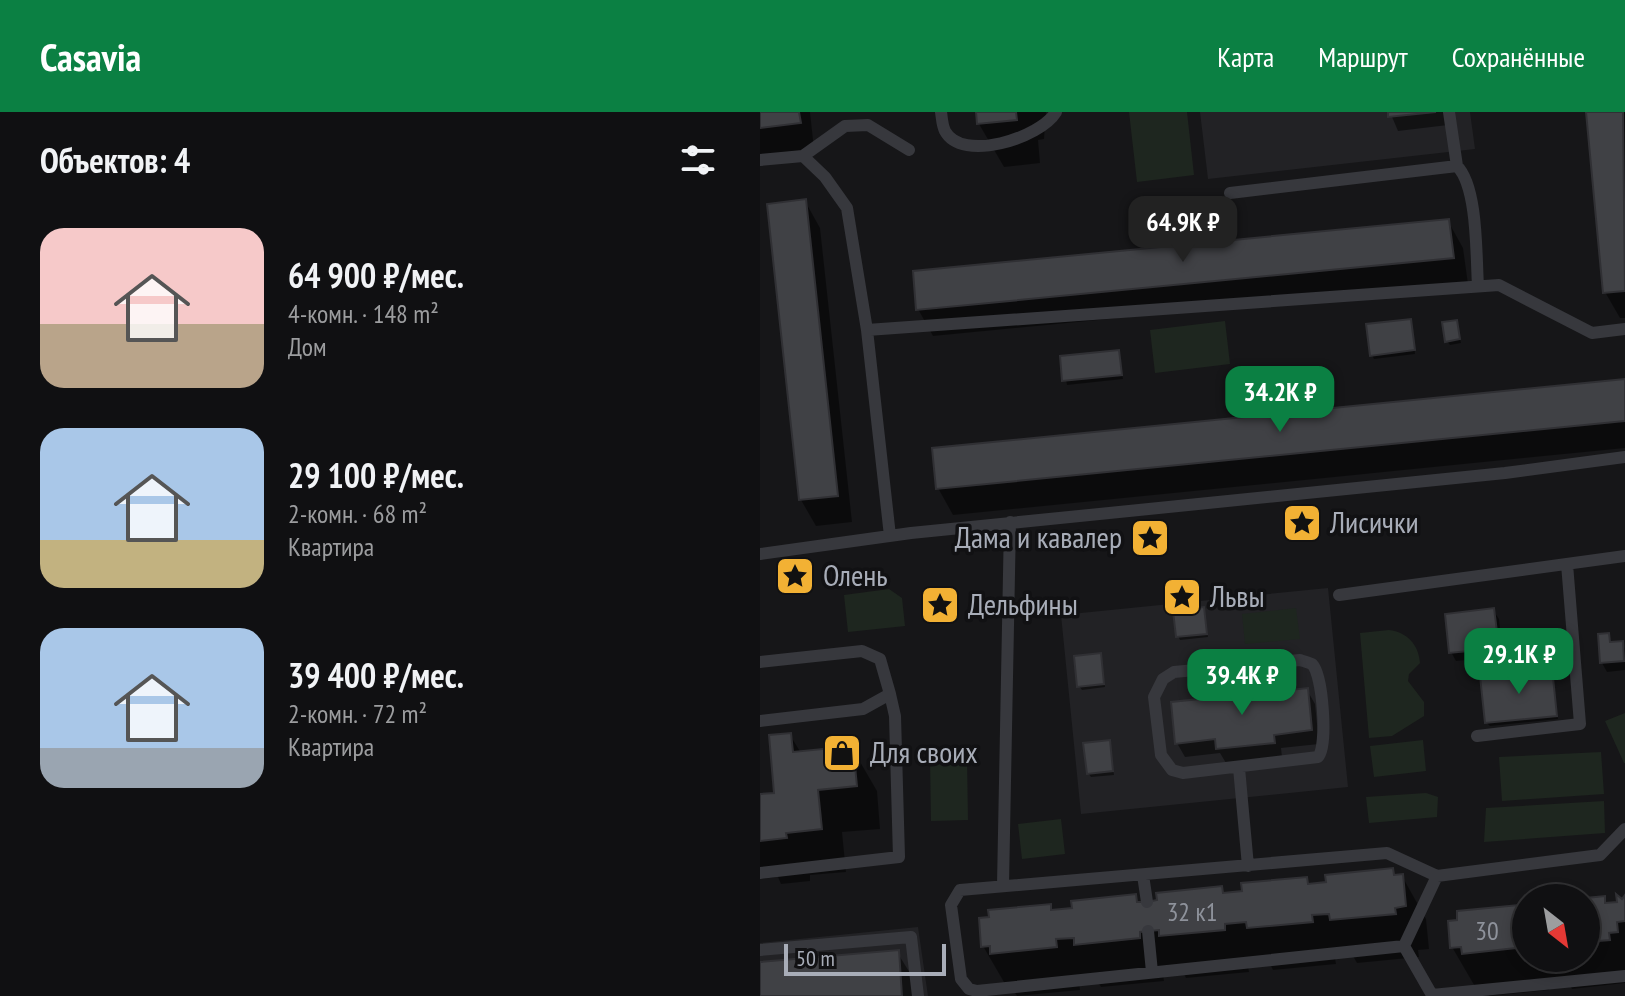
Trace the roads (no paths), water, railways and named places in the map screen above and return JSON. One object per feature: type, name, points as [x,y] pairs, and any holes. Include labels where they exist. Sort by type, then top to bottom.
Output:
[{"type":"lane","points":[[941,112],[944,129],[951,139],[969,145],[1019,140],[1048,125],[1056,112]]},
{"type":"lane","points":[[1449,112],[1457,166],[1465,174],[1471,205],[1478,286]]},
{"type":"lane","points":[[760,160],[803,156],[845,126],[868,125],[909,150]]},
{"type":"lane","points":[[803,156],[825,177],[847,208],[867,330],[890,536]]},
{"type":"lane","points":[[1230,193],[1457,166]]},
{"type":"lane","points":[[867,330],[1499,285],[1592,333],[1625,329]]},
{"type":"lane","points":[[760,554],[1010,522],[1505,473],[1625,457]]},
{"type":"lane","points":[[1003,885],[1010,522]]},
{"type":"lane","points":[[1339,595],[1625,556]]},
{"type":"lane","points":[[1477,736],[1580,724],[1567,564]]},
{"type":"lane","points":[[760,662],[862,651],[880,659],[895,716],[899,857],[760,873]]},
{"type":"lane","points":[[1300,660],[1311,664],[1318,673],[1323,751],[1310,760],[1239,768],[1183,773],[1166,764],[1161,755],[1156,688],[1174,672],[1300,660]]},
{"type":"lane","points":[[760,721],[863,709],[890,694]]},
{"type":"lane","points":[[1239,768],[1248,866]]},
{"type":"lane","points":[[1404,946],[977,991],[969,989],[961,979],[951,905],[960,890],[1387,853],[1437,876],[1600,855],[1625,829]]},
{"type":"lane","points":[[1143,875],[1147,902]]},
{"type":"lane","points":[[1404,946],[1437,876]]},
{"type":"lane","points":[[1148,931],[1152,972]]},
{"type":"lane","points":[[760,950],[911,937],[918,996]]},
{"type":"lane","points":[[1404,946],[1432,995],[1625,976]]},
{"type":"place","name":"Лисички","points":[[1302,523]]},
{"type":"place","name":"Дама и кавалер","points":[[1150,538]]},
{"type":"place","name":"Олень","points":[[795,576]]},
{"type":"place","name":"Львы","points":[[1182,597]]},
{"type":"place","name":"Дельфины","points":[[940,605]]},
{"type":"place","name":"Для своих","points":[[842,753]]}]
